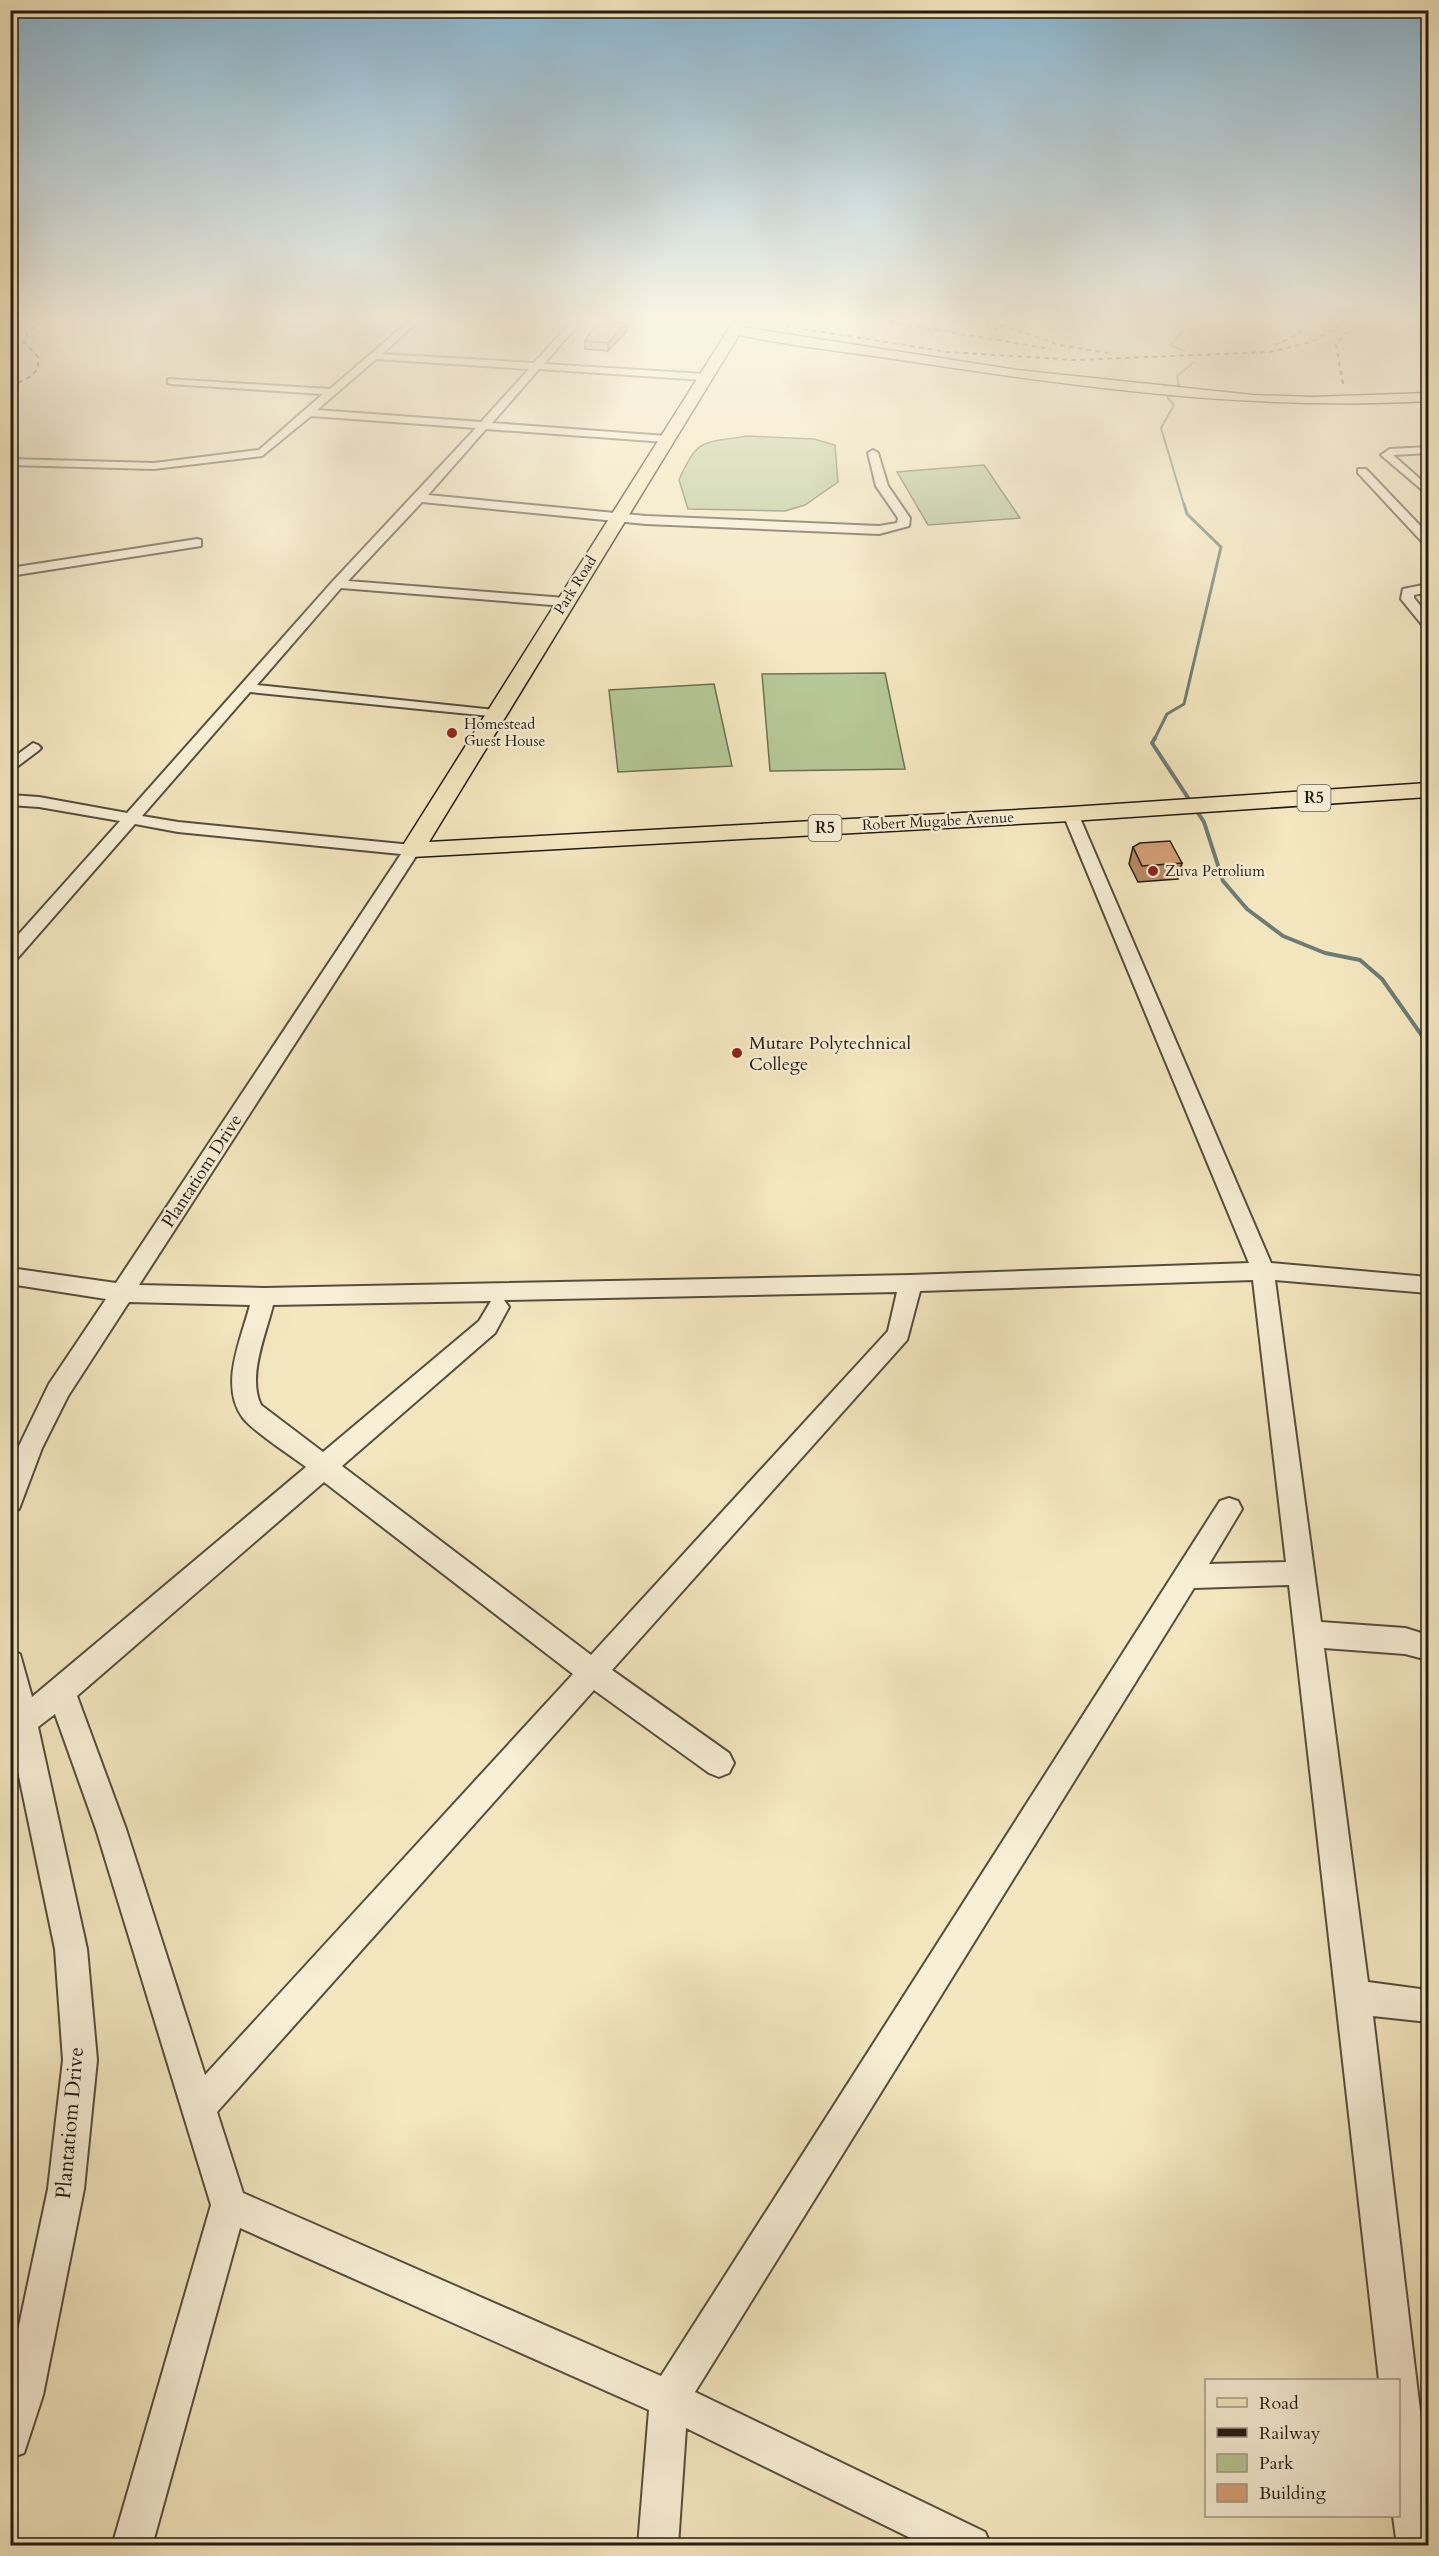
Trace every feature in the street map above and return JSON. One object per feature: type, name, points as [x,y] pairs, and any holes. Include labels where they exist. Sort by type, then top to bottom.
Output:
[{"type":"highway","name":"Park Road","points":[[412,850],[665,441]]},
{"type":"highway","name":"Robert Mugabe Avenue","points":[[412,850],[1071,814],[1428,790]]},
{"type":"street","points":[[10,462],[154,466],[250,456],[265,451],[277,441]]},
{"type":"street","points":[[10,956],[338,584],[470,441]]},
{"type":"street","points":[[1428,450],[1390,452],[1386,455],[1428,492]]},
{"type":"street","points":[[419,498],[646,520],[879,530],[903,526],[904,518],[882,486],[873,453]]},
{"type":"street","points":[[1362,471],[1406,508],[1416,527],[1428,541]]},
{"type":"street","points":[[1416,527],[1428,523]]},
{"type":"street","points":[[10,572],[197,543]]},
{"type":"street","points":[[338,584],[565,602]]},
{"type":"street","points":[[1428,588],[1408,592],[1407,599],[1428,623]]},
{"type":"street","points":[[248,688],[495,714]]},
{"type":"street","points":[[10,768],[33,748]]},
{"type":"street","points":[[10,800],[39,801],[178,827],[412,850]]},
{"type":"street","points":[[1071,814],[1263,1271],[1354,1997],[1398,2379]]},
{"type":"street","name":"Plantatiom Drive","points":[[10,1502],[30,1448],[58,1391],[412,850]]},
{"type":"street","points":[[10,1276],[123,1293],[264,1297],[910,1283],[1263,1271],[1428,1285]]},
{"type":"street","points":[[199,2107],[899,1334],[910,1283]]},
{"type":"street","points":[[264,1297],[246,1366],[243,1394],[252,1412],[592,1672],[719,1763]]},
{"type":"street","points":[[22,1722],[61,1692],[487,1327],[498,1307]]},
{"type":"street","points":[[658,2546],[669,2399],[1189,1576],[1229,1509]]},
{"type":"street","points":[[1189,1576],[1300,1573]]},
{"type":"street","points":[[1307,1634],[1405,1641],[1428,1647]]},
{"type":"street","name":"Plantatiom Drive","points":[[10,1663],[71,1949],[80,2060],[64,2200],[24,2395],[10,2439]]},
{"type":"street","points":[[61,1692],[111,1829],[157,1982],[229,2205],[132,2546]]},
{"type":"street","points":[[1354,1997],[1428,2006]]},
{"type":"street","points":[[229,2205],[669,2399],[971,2546]]},
{"type":"street","points":[[1400,2405],[1417,2546]]},
{"type":"green space","points":[[822,441],[835,445],[838,482],[805,505],[785,511],[688,509],[679,480],[691,456],[704,444],[711,442]]},
{"type":"green space","points":[[984,465],[1020,518],[928,525],[897,472]]},
{"type":"green space","points":[[885,673],[905,769],[770,771],[762,674]]},
{"type":"green space","points":[[714,684],[732,766],[618,772],[609,690]]},
{"type":"building","points":[[1170,841],[1182,863],[1142,866],[1133,847],[1140,843]]},
{"type":"waterway","points":[[1165,441],[1184,505]]},
{"type":"waterway","points":[[1155,738],[1167,714],[1184,704],[1221,547],[1187,514],[1184,504]]},
{"type":"waterway","points":[[1155,738],[1152,743],[1204,822],[1223,881],[1247,909],[1283,936],[1325,953],[1360,960],[1382,979],[1425,1040]]},
{"type":"waterway","points":[[1424,1039],[1428,1044]]},
{"type":"place","name":"Homestead Guest House","points":[[452,733]]},
{"type":"place","name":"Zuva Petrolium","points":[[1153,871]]},
{"type":"place","name":"Mutare Polytechnical College","points":[[737,1053]]}]
